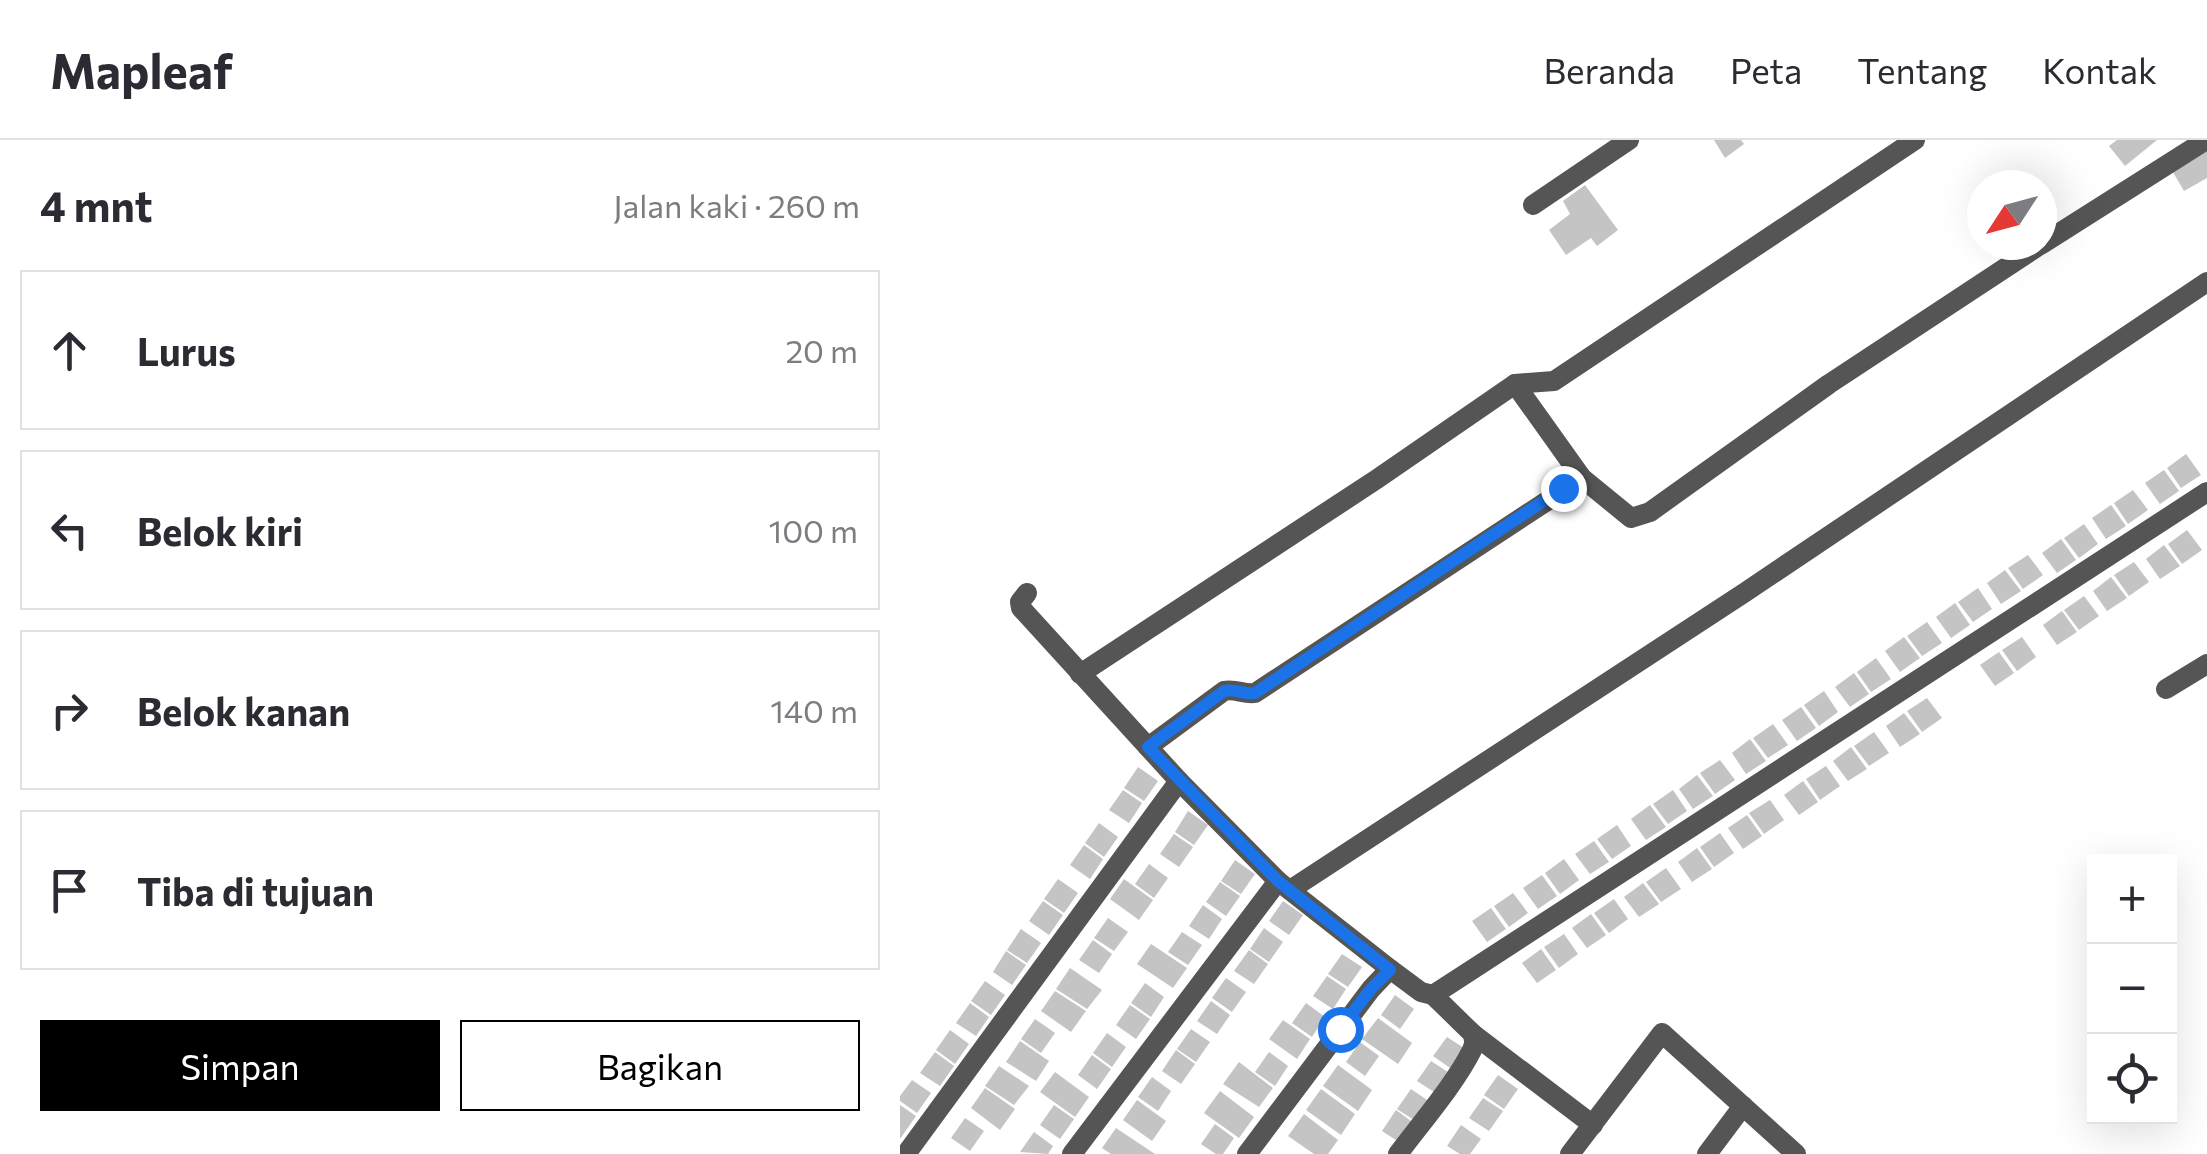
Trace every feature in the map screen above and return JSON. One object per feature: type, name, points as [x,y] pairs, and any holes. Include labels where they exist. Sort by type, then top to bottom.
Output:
[{"type":"street","points":[[1534,205],[1629,140]]},
{"type":"street","points":[[1080,674],[1514,384],[1554,381],[1915,140]]},
{"type":"street","points":[[2057,234],[2206,140]]},
{"type":"street","points":[[1514,384],[1582,478],[1631,518],[1650,512],[1828,384],[2017,260]]},
{"type":"street","points":[[1072,1154],[1284,886],[1744,593],[2207,282]]},
{"type":"street","points":[[1148,747],[1224,691],[1255,693],[1582,478]]},
{"type":"street","points":[[1432,995],[2207,492]]},
{"type":"street","points":[[1028,593],[1020,602],[1021,608],[1179,780],[1284,886],[1390,970],[1421,992],[1432,995],[1473,1034],[1593,1124]]},
{"type":"street","points":[[2166,689],[2207,664]]},
{"type":"street","points":[[906,1154],[1179,780]]},
{"type":"street","points":[[1247,1154],[1371,989],[1390,970]]},
{"type":"street","points":[[1570,1154],[1662,1033],[1796,1154]]},
{"type":"street","points":[[1398,1154],[1472,1049],[1473,1034]]},
{"type":"street","points":[[1707,1154],[1743,1106]]},
{"type":"building","points":[[1714,140],[1741,140],[1744,144],[1725,158]]},
{"type":"building","points":[[2117,140],[2157,140],[2125,166],[2109,146]]},
{"type":"building","points":[[2207,147],[2207,178],[2184,191],[2170,167]]},
{"type":"building","points":[[1585,185],[1618,230],[1597,246],[1591,238],[1566,255],[1549,230],[1570,214],[1563,201]]},
{"type":"building","points":[[2186,454],[2201,475],[2181,488],[2167,468]]},
{"type":"building","points":[[2164,470],[2179,491],[2160,504],[2145,483]]},
{"type":"building","points":[[2133,490],[2148,510],[2128,524],[2114,503]]},
{"type":"building","points":[[2111,505],[2126,526],[2106,539],[2092,518]]},
{"type":"building","points":[[2084,524],[2098,544],[2079,558],[2064,538]]},
{"type":"building","points":[[2187,530],[2202,550],[2182,564],[2168,544]]},
{"type":"building","points":[[2061,539],[2076,560],[2057,573],[2042,553]]},
{"type":"building","points":[[2164,545],[2180,566],[2160,579],[2146,559]]},
{"type":"building","points":[[2028,555],[2043,575],[2023,589],[2008,568]]},
{"type":"building","points":[[2134,562],[2149,582],[2129,596],[2114,575]]},
{"type":"building","points":[[2005,570],[2021,591],[2001,604],[1987,583]]},
{"type":"building","points":[[2111,577],[2127,598],[2107,611],[2093,591]]},
{"type":"building","points":[[1978,588],[1992,609],[1973,622],[1958,602]]},
{"type":"building","points":[[2084,596],[2099,616],[2079,630],[2064,610]]},
{"type":"building","points":[[1955,603],[1970,625],[1951,638],[1936,617]]},
{"type":"building","points":[[2062,611],[2077,632],[2057,645],[2043,625]]},
{"type":"building","points":[[1927,622],[1942,643],[1922,656],[1907,636]]},
{"type":"building","points":[[1904,637],[1920,658],[1900,672],[1885,651]]},
{"type":"building","points":[[2022,637],[2036,657],[2017,671],[2002,650]]},
{"type":"building","points":[[1999,652],[2014,673],[1995,686],[1980,665]]},
{"type":"building","points":[[1876,658],[1891,679],[1871,692],[1857,672]]},
{"type":"building","points":[[1854,673],[1869,694],[1850,707],[1835,687]]},
{"type":"building","points":[[1824,691],[1838,712],[1819,726],[1804,705]]},
{"type":"building","points":[[1927,698],[1942,718],[1922,732],[1907,711]]},
{"type":"building","points":[[1801,707],[1816,728],[1797,741],[1782,720]]},
{"type":"building","points":[[1904,713],[1920,734],[1900,747],[1886,726]]},
{"type":"building","points":[[1773,724],[1788,745],[1768,758],[1753,738]]},
{"type":"building","points":[[1874,732],[1889,753],[1869,766],[1854,746]]},
{"type":"building","points":[[1750,739],[1766,761],[1746,774],[1732,753]]},
{"type":"building","points":[[1851,747],[1867,769],[1848,781],[1833,761]]},
{"type":"building","points":[[1720,760],[1735,780],[1715,794],[1700,773]]},
{"type":"building","points":[[1826,766],[1840,786],[1820,800],[1806,779]]},
{"type":"building","points":[[1138,767],[1158,781],[1144,801],[1124,788]]},
{"type":"building","points":[[1697,775],[1713,796],[1693,809],[1679,789]]},
{"type":"building","points":[[1803,781],[1818,802],[1799,815],[1784,795]]},
{"type":"building","points":[[1123,790],[1142,803],[1129,823],[1109,810]]},
{"type":"building","points":[[1673,790],[1687,811],[1668,824],[1653,804]]},
{"type":"building","points":[[1770,800],[1784,820],[1764,834],[1749,813]]},
{"type":"building","points":[[1650,805],[1666,827],[1646,840],[1631,819]]},
{"type":"building","points":[[1188,811],[1208,825],[1194,845],[1175,832]]},
{"type":"building","points":[[1747,815],[1762,836],[1743,849],[1728,828]]},
{"type":"building","points":[[1099,823],[1118,837],[1104,857],[1085,843]]},
{"type":"building","points":[[1617,825],[1631,846],[1612,859],[1597,839]]},
{"type":"building","points":[[1720,833],[1734,853],[1714,867],[1700,847]]},
{"type":"building","points":[[1174,834],[1193,847],[1179,867],[1160,854]]},
{"type":"building","points":[[1594,841],[1609,862],[1590,874],[1575,854]]},
{"type":"building","points":[[1084,845],[1103,859],[1090,879],[1070,865]]},
{"type":"building","points":[[1697,848],[1712,869],[1692,882],[1678,862]]},
{"type":"building","points":[[1564,859],[1579,880],[1560,894],[1545,873]]},
{"type":"building","points":[[1235,860],[1255,874],[1241,894],[1221,881]]},
{"type":"building","points":[[1149,864],[1168,878],[1154,898],[1135,884]]},
{"type":"building","points":[[1666,868],[1681,889],[1661,902],[1646,882]]},
{"type":"building","points":[[1542,875],[1557,896],[1538,909],[1523,888]]},
{"type":"building","points":[[1058,879],[1078,893],[1064,913],[1044,899]]},
{"type":"building","points":[[1124,879],[1153,900],[1139,920],[1110,899]]},
{"type":"building","points":[[1220,882],[1240,896],[1226,916],[1206,902]]},
{"type":"building","points":[[1643,883],[1659,904],[1639,917],[1624,897]]},
{"type":"building","points":[[1513,893],[1528,913],[1509,927],[1494,906]]},
{"type":"building","points":[[1614,899],[1628,919],[1609,933],[1594,913]]},
{"type":"building","points":[[1043,901],[1063,915],[1049,935],[1029,921]]},
{"type":"building","points":[[1283,901],[1303,915],[1289,935],[1269,921]]},
{"type":"building","points":[[1203,905],[1222,919],[1209,939],[1189,926]]},
{"type":"building","points":[[1491,908],[1506,929],[1487,942],[1472,921]]},
{"type":"building","points":[[1591,914],[1606,935],[1587,948],[1572,928]]},
{"type":"building","points":[[1108,918],[1128,932],[1114,951],[1094,938]]},
{"type":"building","points":[[1264,928],[1283,942],[1269,962],[1250,949]]},
{"type":"building","points":[[1021,929],[1041,943],[1027,963],[1007,950]]},
{"type":"building","points":[[1182,932],[1202,945],[1188,965],[1168,952]]},
{"type":"building","points":[[1564,934],[1578,954],[1559,968],[1544,947]]},
{"type":"building","points":[[1093,940],[1112,954],[1099,973],[1079,960]]},
{"type":"building","points":[[1151,944],[1187,968],[1173,988],[1137,964]]},
{"type":"building","points":[[1541,949],[1556,970],[1537,983],[1522,963]]},
{"type":"building","points":[[1249,950],[1268,964],[1254,984],[1234,971]]},
{"type":"building","points":[[1006,951],[1026,965],[1012,985],[993,972]]},
{"type":"building","points":[[1342,954],[1362,967],[1348,987],[1328,974]]},
{"type":"building","points":[[1070,968],[1102,990],[1087,1009],[1056,989]]},
{"type":"building","points":[[1327,976],[1346,989],[1333,1009],[1313,996]]},
{"type":"building","points":[[1226,978],[1246,992],[1232,1012],[1212,998]]},
{"type":"building","points":[[985,981],[1005,995],[991,1015],[971,1001]]},
{"type":"building","points":[[1145,983],[1164,997],[1151,1017],[1131,1003]]},
{"type":"building","points":[[1055,991],[1086,1011],[1071,1032],[1041,1011]]},
{"type":"building","points":[[1395,995],[1414,1009],[1400,1029],[1381,1015]]},
{"type":"building","points":[[1211,1001],[1230,1015],[1217,1034],[1197,1021]]},
{"type":"building","points":[[970,1003],[989,1017],[976,1036],[956,1023]]},
{"type":"building","points":[[1306,1003],[1325,1017],[1312,1037],[1292,1023]]},
{"type":"building","points":[[1130,1005],[1150,1019],[1136,1039],[1116,1025]]},
{"type":"building","points":[[1378,1018],[1412,1043],[1398,1064],[1362,1039]]},
{"type":"building","points":[[1035,1019],[1055,1033],[1041,1053],[1021,1039]]},
{"type":"building","points":[[1283,1020],[1310,1039],[1297,1059],[1269,1039]]},
{"type":"building","points":[[1191,1029],[1210,1042],[1196,1062],[1177,1049]]},
{"type":"building","points":[[950,1030],[969,1044],[955,1064],[936,1050]]},
{"type":"building","points":[[1107,1033],[1126,1047],[1112,1067],[1093,1053]]},
{"type":"building","points":[[1447,1037],[1467,1050],[1453,1070],[1433,1056]]},
{"type":"building","points":[[1020,1041],[1049,1061],[1036,1081],[1006,1062]]},
{"type":"building","points":[[1360,1042],[1379,1056],[1365,1076],[1346,1062]]},
{"type":"building","points":[[1176,1050],[1195,1064],[1181,1084],[1162,1071]]},
{"type":"building","points":[[935,1052],[954,1066],[940,1086],[920,1073]]},
{"type":"building","points":[[1269,1052],[1288,1066],[1275,1086],[1255,1072]]},
{"type":"building","points":[[1092,1055],[1111,1069],[1097,1089],[1078,1075]]},
{"type":"building","points":[[1431,1061],[1451,1074],[1437,1094],[1417,1081]]},
{"type":"building","points":[[1239,1062],[1273,1088],[1259,1107],[1223,1084]]},
{"type":"building","points":[[1338,1065],[1372,1090],[1358,1111],[1323,1086]]},
{"type":"building","points":[[999,1066],[1029,1086],[1014,1105],[985,1086]]},
{"type":"building","points":[[1055,1072],[1089,1097],[1075,1117],[1040,1092]]},
{"type":"building","points":[[1498,1075],[1518,1089],[1504,1109],[1484,1095]]},
{"type":"building","points":[[1152,1077],[1171,1091],[1158,1111],[1138,1097]]},
{"type":"building","points":[[912,1080],[931,1093],[917,1113],[900,1101]]},
{"type":"building","points":[[985,1088],[1015,1109],[1000,1130],[971,1108]]},
{"type":"building","points":[[1321,1089],[1355,1114],[1341,1135],[1306,1110]]},
{"type":"building","points":[[1411,1089],[1430,1102],[1417,1122],[1397,1109]]},
{"type":"building","points":[[1220,1091],[1254,1117],[1239,1138],[1204,1113]]},
{"type":"building","points":[[1483,1098],[1503,1111],[1489,1131],[1469,1118]]},
{"type":"building","points":[[1137,1100],[1166,1121],[1152,1141],[1123,1120]]},
{"type":"building","points":[[900,1105],[916,1116],[900,1139]]},
{"type":"building","points":[[1054,1105],[1074,1119],[1060,1139],[1040,1125]]},
{"type":"building","points":[[1396,1110],[1415,1124],[1402,1144],[1382,1131]]},
{"type":"building","points":[[1304,1114],[1338,1140],[1328,1154],[1314,1154],[1288,1136]]},
{"type":"building","points":[[965,1118],[984,1131],[970,1151],[951,1138]]},
{"type":"building","points":[[1215,1124],[1234,1138],[1223,1154],[1201,1144]]},
{"type":"building","points":[[1461,1125],[1481,1139],[1470,1154],[1460,1154],[1447,1146]]},
{"type":"building","points":[[1116,1128],[1155,1154],[1111,1154],[1102,1148]]},
{"type":"building","points":[[1034,1132],[1053,1146],[1048,1154],[1020,1152]]},
{"type":"route","points":[[1340,1029],[1390,970],[1278,881],[1148,747],[1224,691],[1255,693],[1563,488]]}]
